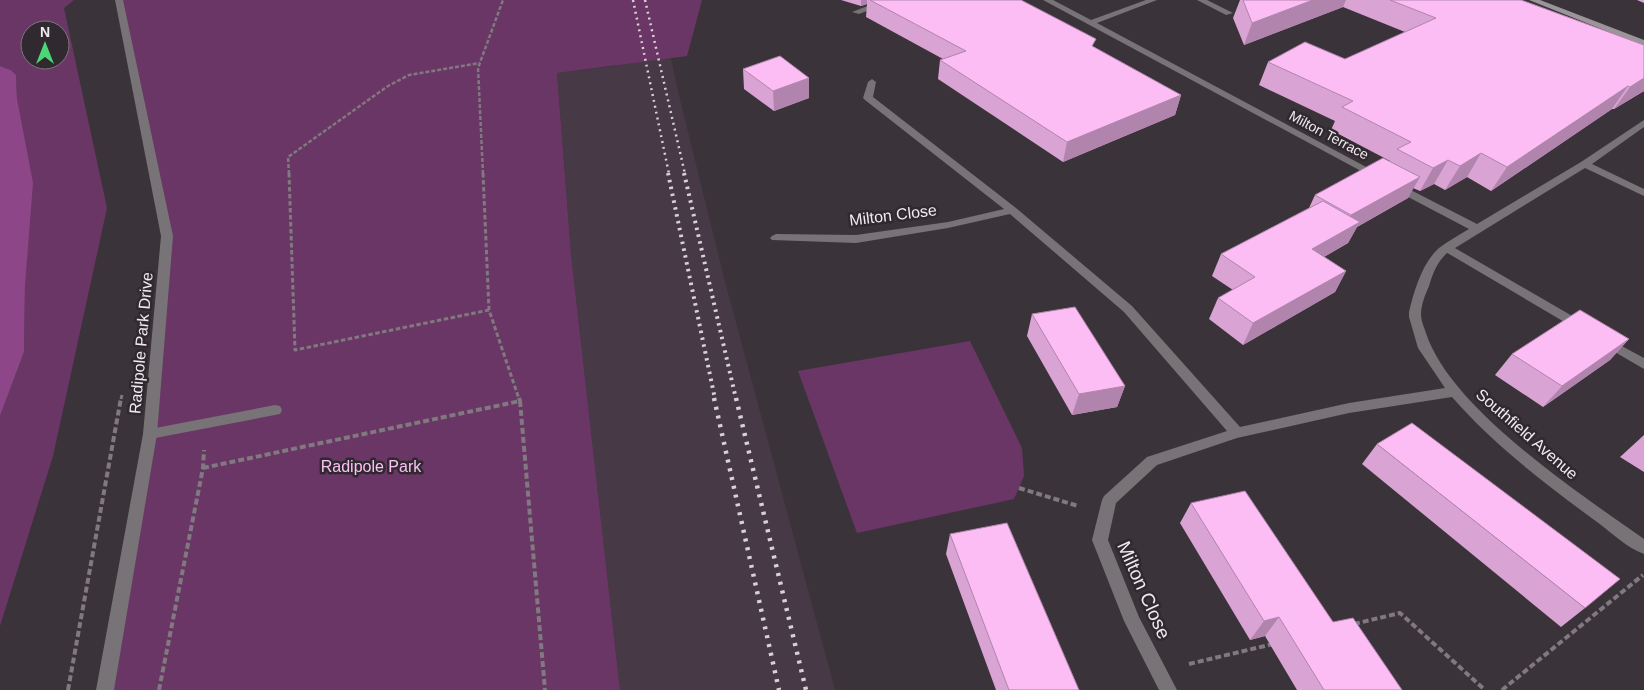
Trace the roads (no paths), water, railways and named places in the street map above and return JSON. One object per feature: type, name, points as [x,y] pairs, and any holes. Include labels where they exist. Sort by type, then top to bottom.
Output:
[{"type":"main road","points":[[1533,0],[1644,43]]},
{"type":"street","name":"Radipole Park Drive","points":[[105,690],[150,434],[167,236],[120,0]]},
{"type":"street","points":[[856,12],[891,0]]},
{"type":"street","name":"Milton Terrace","points":[[1047,0],[1477,229]]},
{"type":"street","points":[[1090,23],[1153,0]]},
{"type":"street","points":[[1200,0],[1229,13]]},
{"type":"street","points":[[872,82],[868,98],[896,122],[1012,210],[1128,309],[1237,433]]},
{"type":"street","points":[[1477,229],[1585,164],[1644,123]]},
{"type":"street","points":[[1585,164],[1644,193]]},
{"type":"street","name":"Milton Close","points":[[776,238],[856,238],[948,225],[1012,210]]},
{"type":"street","name":"Southfield Avenue","points":[[1477,229],[1435,259],[1426,276],[1415,316],[1425,351],[1453,392],[1499,437],[1578,502],[1644,547]]},
{"type":"street","points":[[1448,248],[1644,364]]},
{"type":"street","name":"Milton Close","points":[[1168,690],[1160,671],[1132,621],[1100,540],[1109,500],[1152,461],[1237,433],[1350,408],[1453,392]]},
{"type":"street","points":[[150,434],[275,410]]},
{"type":"railway","points":[[633,0],[669,174]]},
{"type":"railway","points":[[645,0],[685,174]]},
{"type":"railway","points":[[668,173],[715,399]]},
{"type":"railway","points":[[684,173],[736,399]]},
{"type":"railway","points":[[714,398],[779,690]]},
{"type":"railway","points":[[736,398],[806,690]]},
{"type":"park label","name":"Radipole Park","points":[[371,466]]}]
